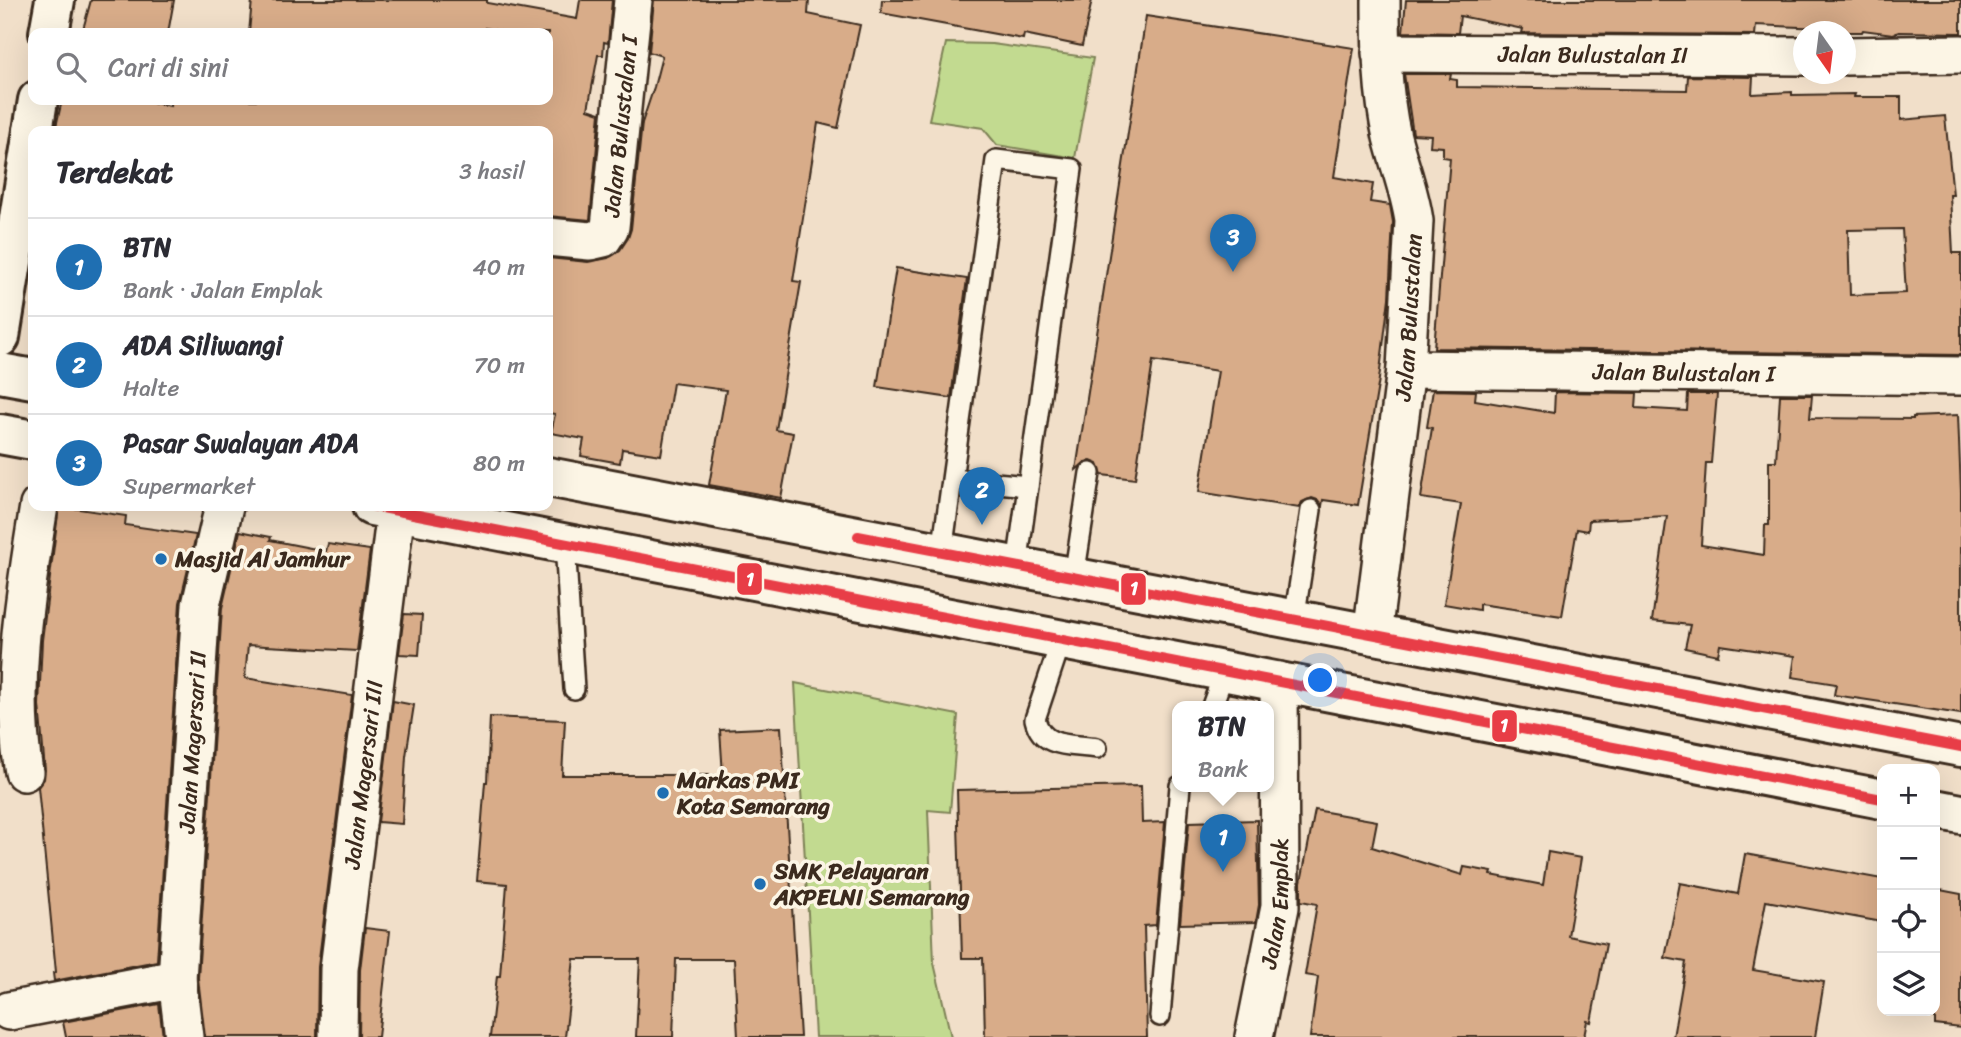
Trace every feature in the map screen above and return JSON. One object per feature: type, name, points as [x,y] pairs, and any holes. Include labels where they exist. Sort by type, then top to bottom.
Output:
[{"type":"main road","points":[[51,28],[55,0]]},
{"type":"main road","points":[[34,126],[37,105]]},
{"type":"main road","points":[[0,337],[24,243],[28,193]]},
{"type":"main road","points":[[0,373],[28,378]]},
{"type":"main road","points":[[0,434],[28,439]]},
{"type":"main road","points":[[553,478],[1961,747]]},
{"type":"main road","points":[[400,511],[1877,798]]},
{"type":"main road","points":[[1940,810],[1961,814]]},
{"type":"street","name":"Jalan Bulustalan I","points":[[553,237],[590,241],[603,239],[610,227],[633,0]]},
{"type":"street","points":[[1356,0],[1381,0]]},
{"type":"street","name":"Jalan Bulustalan","points":[[1372,635],[1406,369],[1415,221],[1392,135],[1381,53],[1381,0]]},
{"type":"street","name":"Jalan Bulustalan II","points":[[1381,53],[1793,56]]},
{"type":"street","points":[[1856,56],[1961,54]]},
{"type":"street","name":"Jalan Bulustalan I","points":[[1406,369],[1961,376]]},
{"type":"street","points":[[23,772],[17,714],[19,653],[38,511]]},
{"type":"street","name":"Jalan Magersari II","points":[[184,1037],[177,979],[201,605],[223,511]]},
{"type":"street","name":"Jalan Magersari III","points":[[338,1037],[339,969],[384,511]]},
{"type":"street","name":"Jalan Emplak","points":[[1254,1037],[1280,907],[1279,681]]},
{"type":"street","points":[[11,1015],[177,979]]},
{"type":"lane","points":[[942,552],[996,159],[1072,169],[1017,566]]},
{"type":"lane","points":[[1074,577],[1090,473]]},
{"type":"lane","points":[[953,479],[1028,486]]},
{"type":"lane","points":[[1294,620],[1311,510]]},
{"type":"lane","points":[[565,543],[573,689]]},
{"type":"lane","points":[[1062,638],[1035,719],[1038,732],[1047,740],[1097,748]]},
{"type":"lane","points":[[1214,701],[1225,670]]},
{"type":"lane","points":[[1160,1016],[1179,792]]},
{"type":"green space","points":[[946,43],[992,44],[1093,58],[1075,158],[997,145],[983,128],[929,120]]},
{"type":"green space","points":[[795,683],[958,715],[950,812],[928,810],[934,963],[951,1037],[815,1037]]},
{"type":"building","points":[[91,0],[174,0],[169,28],[83,28]]},
{"type":"building","points":[[252,0],[487,0],[487,3],[577,19],[580,0],[612,0],[608,43],[604,42],[603,55],[598,55],[588,109],[600,113],[590,220],[553,216],[553,126],[56,126],[61,105],[553,105],[553,28],[249,28]]},
{"type":"building","points":[[654,0],[809,0],[808,14],[860,25],[838,128],[818,123],[793,281],[801,282],[776,430],[793,433],[781,498],[709,485],[726,390],[673,383],[661,455],[622,449],[620,463],[581,456],[584,439],[553,433],[553,258],[588,262],[608,258],[620,250],[628,238],[642,123],[662,56],[649,52]]},
{"type":"building","points":[[882,0],[1092,0],[1082,46],[1024,34],[1023,39],[881,13]]},
{"type":"building","points":[[1406,0],[1961,0],[1961,33],[1856,32],[1856,21],[1793,21],[1793,27],[1756,25],[1755,35],[1522,33],[1523,29],[1460,16],[1458,33],[1403,32]]},
{"type":"building","points":[[1146,16],[1354,48],[1334,177],[1373,184],[1370,202],[1390,205],[1393,222],[1389,298],[1379,379],[1358,505],[1323,500],[1322,506],[1318,500],[1312,498],[1302,502],[1299,508],[1199,492],[1218,371],[1153,361],[1135,479],[1102,475],[1098,464],[1091,461],[1085,462],[1076,470]]},
{"type":"building","points":[[1404,74],[1451,74],[1450,79],[1457,80],[1457,87],[1687,90],[1688,76],[1753,77],[1752,94],[1792,92],[1792,95],[1855,94],[1854,97],[1901,97],[1901,120],[1945,116],[1953,195],[1950,195],[1953,253],[1961,253],[1961,355],[1434,348],[1450,158],[1443,157],[1443,147],[1430,146],[1431,135],[1413,134]],"holes":[[[1902,229],[1906,293],[1850,295],[1848,230]]]},
{"type":"building","points":[[896,268],[967,279],[951,398],[877,387]]},
{"type":"building","points":[[1433,390],[1476,391],[1475,400],[1554,413],[1555,392],[1637,393],[1636,408],[1687,411],[1688,394],[1717,394],[1711,463],[1706,463],[1701,545],[1764,555],[1765,525],[1769,525],[1769,461],[1776,461],[1780,395],[1812,395],[1810,418],[1913,419],[1958,415],[1961,492],[1961,714],[1834,695],[1836,684],[1792,677],[1795,656],[1720,645],[1718,655],[1685,648],[1690,625],[1652,621],[1667,516],[1589,520],[1588,531],[1577,529],[1562,616],[1479,604],[1479,610],[1444,604],[1461,504],[1421,498],[1432,428],[1427,427]]},
{"type":"building","points":[[58,511],[92,511],[126,516],[125,525],[196,535],[180,603],[157,961],[54,981],[53,973],[56,972],[38,787],[44,779],[45,770],[39,705],[42,640]]},
{"type":"building","points":[[240,531],[326,551],[328,544],[370,550],[357,651],[248,645],[245,678],[352,695],[318,967],[317,1037],[205,1037],[198,978],[222,608]]},
{"type":"building","points":[[404,614],[422,615],[419,655],[399,654]]},
{"type":"building","points":[[393,701],[414,705],[406,756],[402,824],[378,822]]},
{"type":"building","points":[[490,717],[565,720],[562,775],[723,775],[720,730],[781,727],[800,1037],[738,1037],[734,959],[676,959],[673,1037],[636,1037],[640,959],[574,959],[565,1037],[490,1037],[497,976],[500,976],[507,884],[477,881],[487,782]]},
{"type":"building","points":[[1141,786],[1142,823],[1165,822],[1156,925],[1144,926],[1147,1037],[985,1037],[983,958],[962,958],[957,790]]},
{"type":"building","points":[[1315,810],[1377,821],[1372,847],[1462,875],[1464,867],[1543,885],[1548,852],[1581,858],[1568,936],[1606,944],[1591,1022],[1587,1021],[1584,1037],[1310,1037],[1318,977],[1305,975],[1317,904],[1301,901],[1301,882]]},
{"type":"building","points":[[1257,820],[1259,905],[1256,922],[1180,924],[1189,822]]},
{"type":"building","points":[[1745,854],[1877,878],[1877,921],[1766,901],[1753,970],[1824,982],[1815,1037],[1673,1037],[1686,962],[1665,958],[1680,883],[1738,894]]},
{"type":"building","points":[[1940,890],[1961,894],[1961,1028],[1935,1025],[1935,1016],[1940,1016]]},
{"type":"building","points":[[365,928],[390,931],[378,1037],[359,1037],[360,970]]},
{"type":"building","points":[[159,1004],[163,1037],[66,1037],[63,1022]]},
{"type":"transit line","name":"1","points":[[398,511],[1877,798]]},
{"type":"transit line","name":"1","points":[[858,536],[1961,747]]},
{"type":"place","name":"Pasar Swalayan ADA","points":[[1233,272]]},
{"type":"place","name":"ADA Siliwangi","points":[[982,525]]},
{"type":"place","name":"Masjid Al Jamhur","points":[[161,559]]},
{"type":"place","name":"Markas PMI Kota Semarang","points":[[663,793]]},
{"type":"place","name":"BTN","points":[[1223,872]]},
{"type":"place","name":"SMK Pelayaran AKPELNI Semarang","points":[[760,884]]}]
